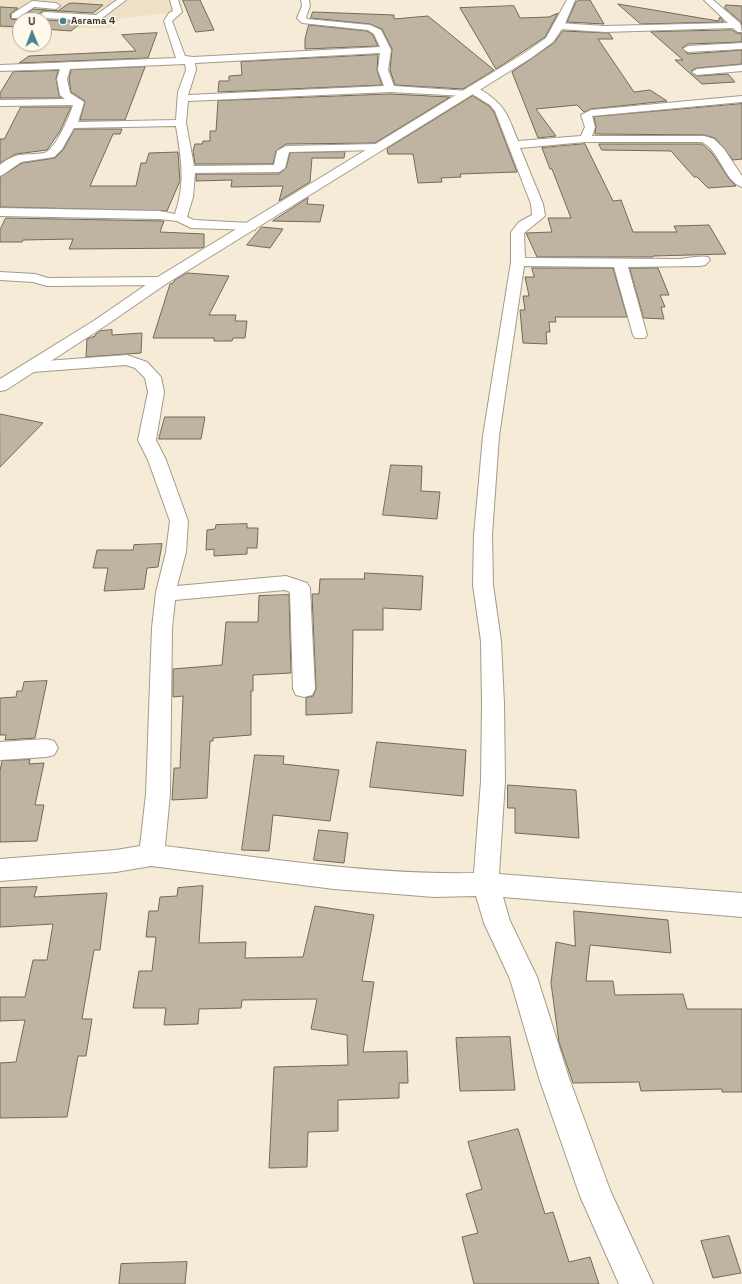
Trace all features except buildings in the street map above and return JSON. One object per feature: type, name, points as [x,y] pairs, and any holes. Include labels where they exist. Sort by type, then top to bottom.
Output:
[{"type":"street","points":[[65,0],[44,15],[98,18],[122,1]]},
{"type":"street","points":[[104,0],[122,1]]},
{"type":"street","points":[[174,0],[178,12],[172,15],[168,21],[181,59],[189,59]]},
{"type":"street","points":[[305,0],[306,6],[302,12],[301,18],[305,21],[370,28],[378,32],[386,50],[382,63],[382,72],[390,88]]},
{"type":"street","points":[[0,386],[100,324],[161,281],[469,91],[502,73],[550,40],[559,26],[571,0]]},
{"type":"street","points":[[708,0],[739,28]]},
{"type":"street","points":[[21,12],[32,4],[56,6]]},
{"type":"street","points":[[559,26],[605,29],[739,28]]},
{"type":"street","points":[[688,49],[742,46]]},
{"type":"street","points":[[0,68],[147,63],[189,59],[386,50]]},
{"type":"street","points":[[180,218],[187,198],[189,170],[181,123],[183,98],[186,83],[190,74],[189,59]]},
{"type":"street","points":[[66,66],[62,79],[65,95],[79,102]]},
{"type":"street","points":[[697,72],[742,68]]},
{"type":"street","points":[[183,98],[390,88],[469,91],[494,104],[500,111],[537,204],[539,216],[524,225],[517,232],[518,262],[491,436],[483,535],[483,585],[491,641],[493,704],[493,781],[486,884],[497,923],[523,977],[554,1078],[596,1196],[636,1284]]},
{"type":"street","points":[[585,139],[590,127],[586,114],[590,112],[742,99]]},
{"type":"street","points":[[0,103],[79,102]]},
{"type":"street","points":[[0,172],[6,165],[18,158],[51,155],[55,152],[71,125],[79,102]]},
{"type":"street","points":[[71,125],[181,123]]},
{"type":"street","points":[[513,145],[585,139],[705,139],[716,146],[732,173],[742,183]]},
{"type":"street","points":[[189,170],[279,168],[283,150],[286,149],[377,148]]},
{"type":"street","points":[[0,212],[141,214],[180,218],[191,224],[250,226]]},
{"type":"street","points":[[518,262],[676,263],[700,262],[703,260]]},
{"type":"street","points":[[620,263],[640,335]]},
{"type":"street","points":[[0,276],[34,278],[47,282],[161,281]]},
{"type":"street","points":[[32,367],[128,360],[141,364],[153,377],[156,392],[146,440],[157,460],[179,521],[176,552],[166,594],[162,628],[158,794],[151,855]]},
{"type":"street","points":[[166,594],[286,583],[300,588],[304,689]]},
{"type":"street","points":[[0,751],[46,748]]},
{"type":"street","points":[[0,870],[116,861],[151,855],[334,878],[434,885],[486,884],[742,905]]},
{"type":"shaded area","points":[[0,0],[181,0],[183,12],[122,18],[111,28],[52,28],[52,12],[12,12],[12,29],[0,29]]},
{"type":"place","name":"Asrama 4","points":[[63,21]]}]
